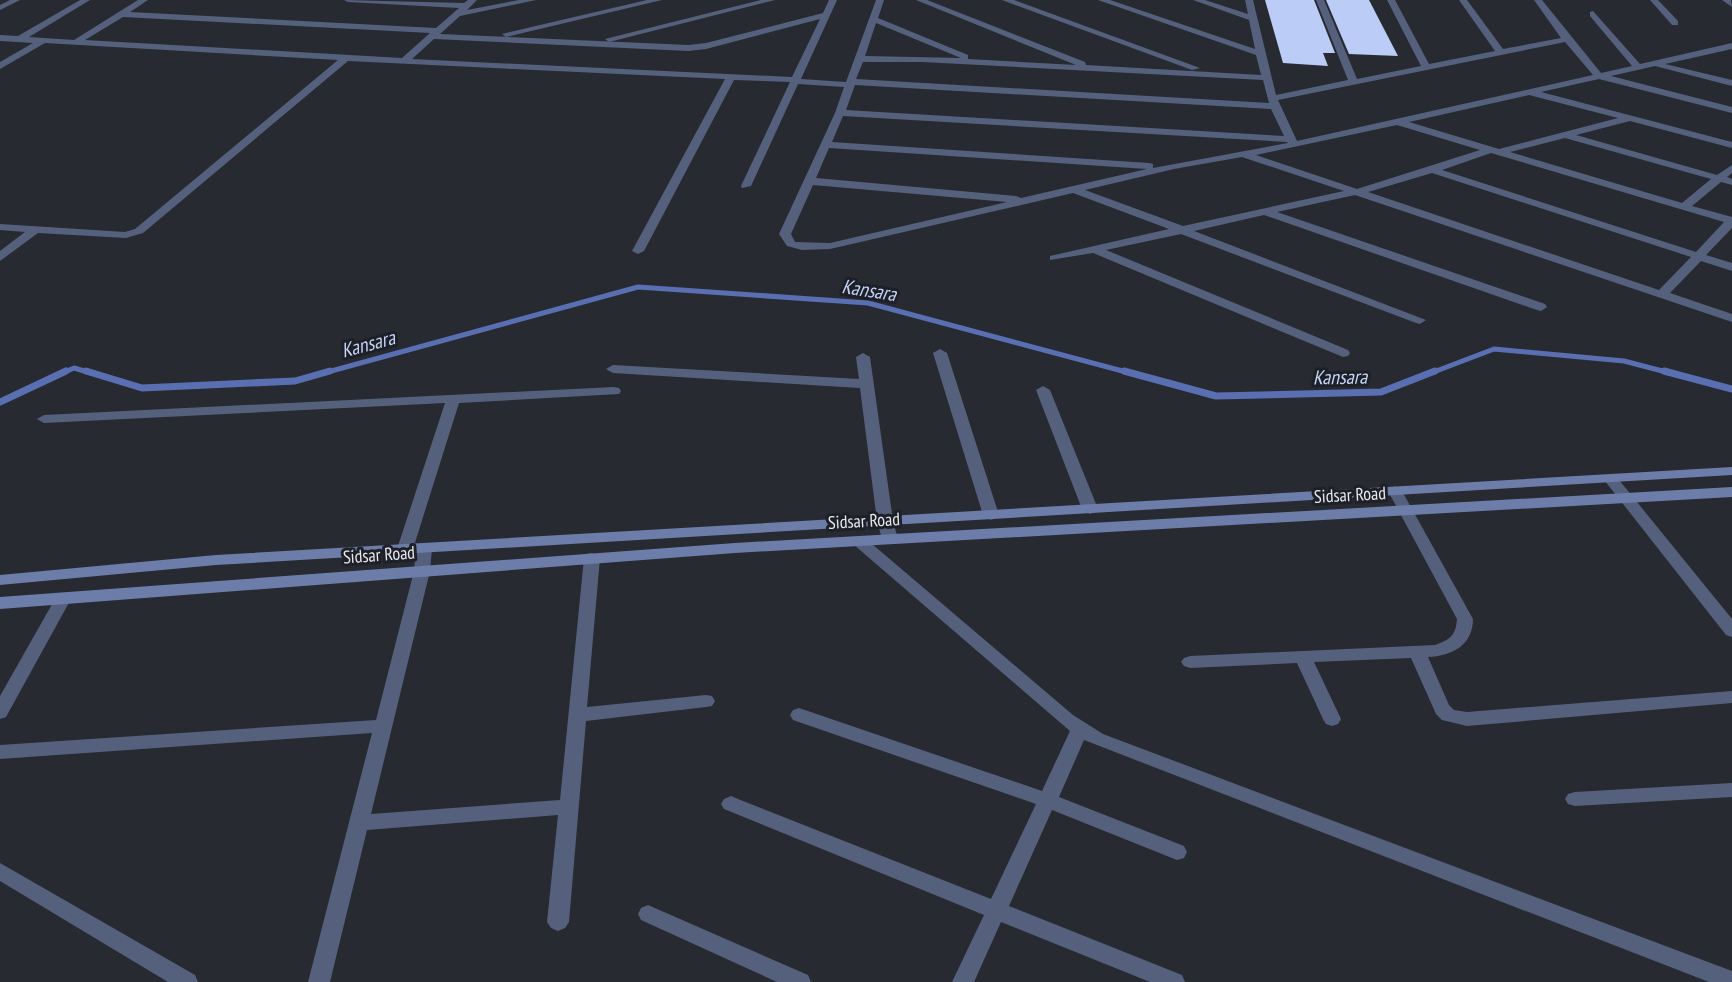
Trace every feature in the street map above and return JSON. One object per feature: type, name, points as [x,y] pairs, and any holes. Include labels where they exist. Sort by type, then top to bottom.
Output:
[{"type":"main road","name":"Sidsar Road","points":[[0,580],[216,560],[1732,471]]},
{"type":"main road","name":"Sidsar Road","points":[[0,603],[592,558],[1732,492]]},
{"type":"street","points":[[0,8],[16,0]]},
{"type":"street","points":[[20,39],[86,0]]},
{"type":"street","points":[[76,42],[144,0]]},
{"type":"street","points":[[348,0],[470,3]]},
{"type":"street","points":[[457,14],[532,0]]},
{"type":"street","points":[[486,38],[658,0]]},
{"type":"street","points":[[591,43],[771,0]]},
{"type":"street","points":[[746,186],[833,0]]},
{"type":"street","points":[[880,0],[840,113],[785,234],[791,244],[802,247],[830,246],[1167,168],[1396,122],[1732,46]]},
{"type":"street","points":[[920,0],[1093,68]]},
{"type":"street","points":[[1006,0],[1213,75]]},
{"type":"street","points":[[1102,0],[1261,54]]},
{"type":"street","points":[[1197,0],[1253,19]]},
{"type":"street","points":[[1248,0],[1268,78],[1293,142]]},
{"type":"street","points":[[1320,0],[1353,81]]},
{"type":"street","points":[[1391,0],[1426,67]]},
{"type":"street","points":[[1463,0],[1500,52]]},
{"type":"street","points":[[1538,0],[1599,76],[1732,110]]},
{"type":"street","points":[[1654,0],[1675,23]]},
{"type":"street","points":[[1726,0],[1732,5]]},
{"type":"street","points":[[404,60],[470,3]]},
{"type":"street","points":[[122,14],[486,38],[696,47],[825,15]]},
{"type":"street","points":[[1593,14],[1638,68]]},
{"type":"street","points":[[874,19],[976,62]]},
{"type":"street","points":[[0,38],[795,81],[1276,102],[1353,81],[1567,39]]},
{"type":"street","points":[[0,66],[44,40]]},
{"type":"street","points":[[1713,51],[1732,55]]},
{"type":"street","points":[[0,227],[126,235],[139,231],[348,57]]},
{"type":"street","points":[[860,59],[976,62],[1268,78]]},
{"type":"street","points":[[1656,64],[1732,83]]},
{"type":"street","points":[[638,251],[731,77]]},
{"type":"street","points":[[1527,91],[1732,145]]},
{"type":"street","points":[[840,113],[1293,142]]},
{"type":"street","points":[[1054,258],[1360,191],[1494,151],[1630,118]]},
{"type":"street","points":[[1396,122],[1732,221],[1662,294]]},
{"type":"street","points":[[1565,135],[1732,182]]},
{"type":"street","points":[[826,145],[1167,168]]},
{"type":"street","points":[[1243,154],[1360,191],[1732,318]]},
{"type":"street","points":[[1683,207],[1732,168]]},
{"type":"street","points":[[1432,170],[1732,267]]},
{"type":"street","points":[[809,182],[1029,200]]},
{"type":"street","points":[[1073,189],[1420,320]]},
{"type":"street","points":[[1265,212],[1541,307]]},
{"type":"street","points":[[0,257],[36,229]]},
{"type":"street","points":[[1093,249],[1343,353]]},
{"type":"street","points":[[940,353],[991,515]]},
{"type":"street","points":[[863,357],[885,521],[890,539]]},
{"type":"street","points":[[613,369],[867,384]]},
{"type":"street","points":[[1043,390],[1090,509]]},
{"type":"street","points":[[44,419],[614,391]]},
{"type":"street","points":[[405,549],[454,398]]},
{"type":"street","points":[[1610,478],[1732,631]]},
{"type":"street","points":[[1190,662],[1435,651],[1458,644],[1466,633],[1466,619],[1395,491]]},
{"type":"street","points":[[859,541],[1080,730],[1111,745],[1692,974],[1732,981]]},
{"type":"street","points":[[319,982],[422,571],[424,548]]},
{"type":"street","points":[[558,922],[592,558]]},
{"type":"street","points":[[0,712],[63,599]]},
{"type":"street","points":[[1417,652],[1442,709],[1448,715],[1467,720],[1732,697]]},
{"type":"street","points":[[1303,657],[1332,719]]},
{"type":"street","points":[[578,715],[706,701]]},
{"type":"street","points":[[799,715],[1047,800],[1177,852]]},
{"type":"street","points":[[0,752],[383,726]]},
{"type":"street","points":[[963,982],[1080,730]]},
{"type":"street","points":[[1575,799],[1732,790]]},
{"type":"street","points":[[731,804],[1174,982]]},
{"type":"street","points":[[359,823],[569,807]]},
{"type":"street","points":[[0,871],[187,982]]},
{"type":"street","points":[[648,914],[801,982]]},
{"type":"building","points":[[1265,0],[1314,0],[1335,53],[1323,53],[1328,66],[1283,63]]},
{"type":"building","points":[[1326,0],[1369,0],[1398,56],[1349,54]]},
{"type":"waterway","name":"Kansara","points":[[324,373],[638,287],[868,303],[1130,373]]},
{"type":"waterway","name":"Kansara","points":[[1431,373],[1494,349],[1624,361],[1670,373]]},
{"type":"waterway","name":"Kansara","points":[[63,373],[74,368],[91,373]]},
{"type":"waterway","name":"Kansara","points":[[0,402],[66,371]]},
{"type":"waterway","name":"Kansara","points":[[86,371],[142,388],[295,381],[330,371]]},
{"type":"waterway","name":"Kansara","points":[[1124,371],[1216,396],[1381,392],[1435,371]]},
{"type":"waterway","name":"Kansara","points":[[1664,371],[1732,389]]}]
